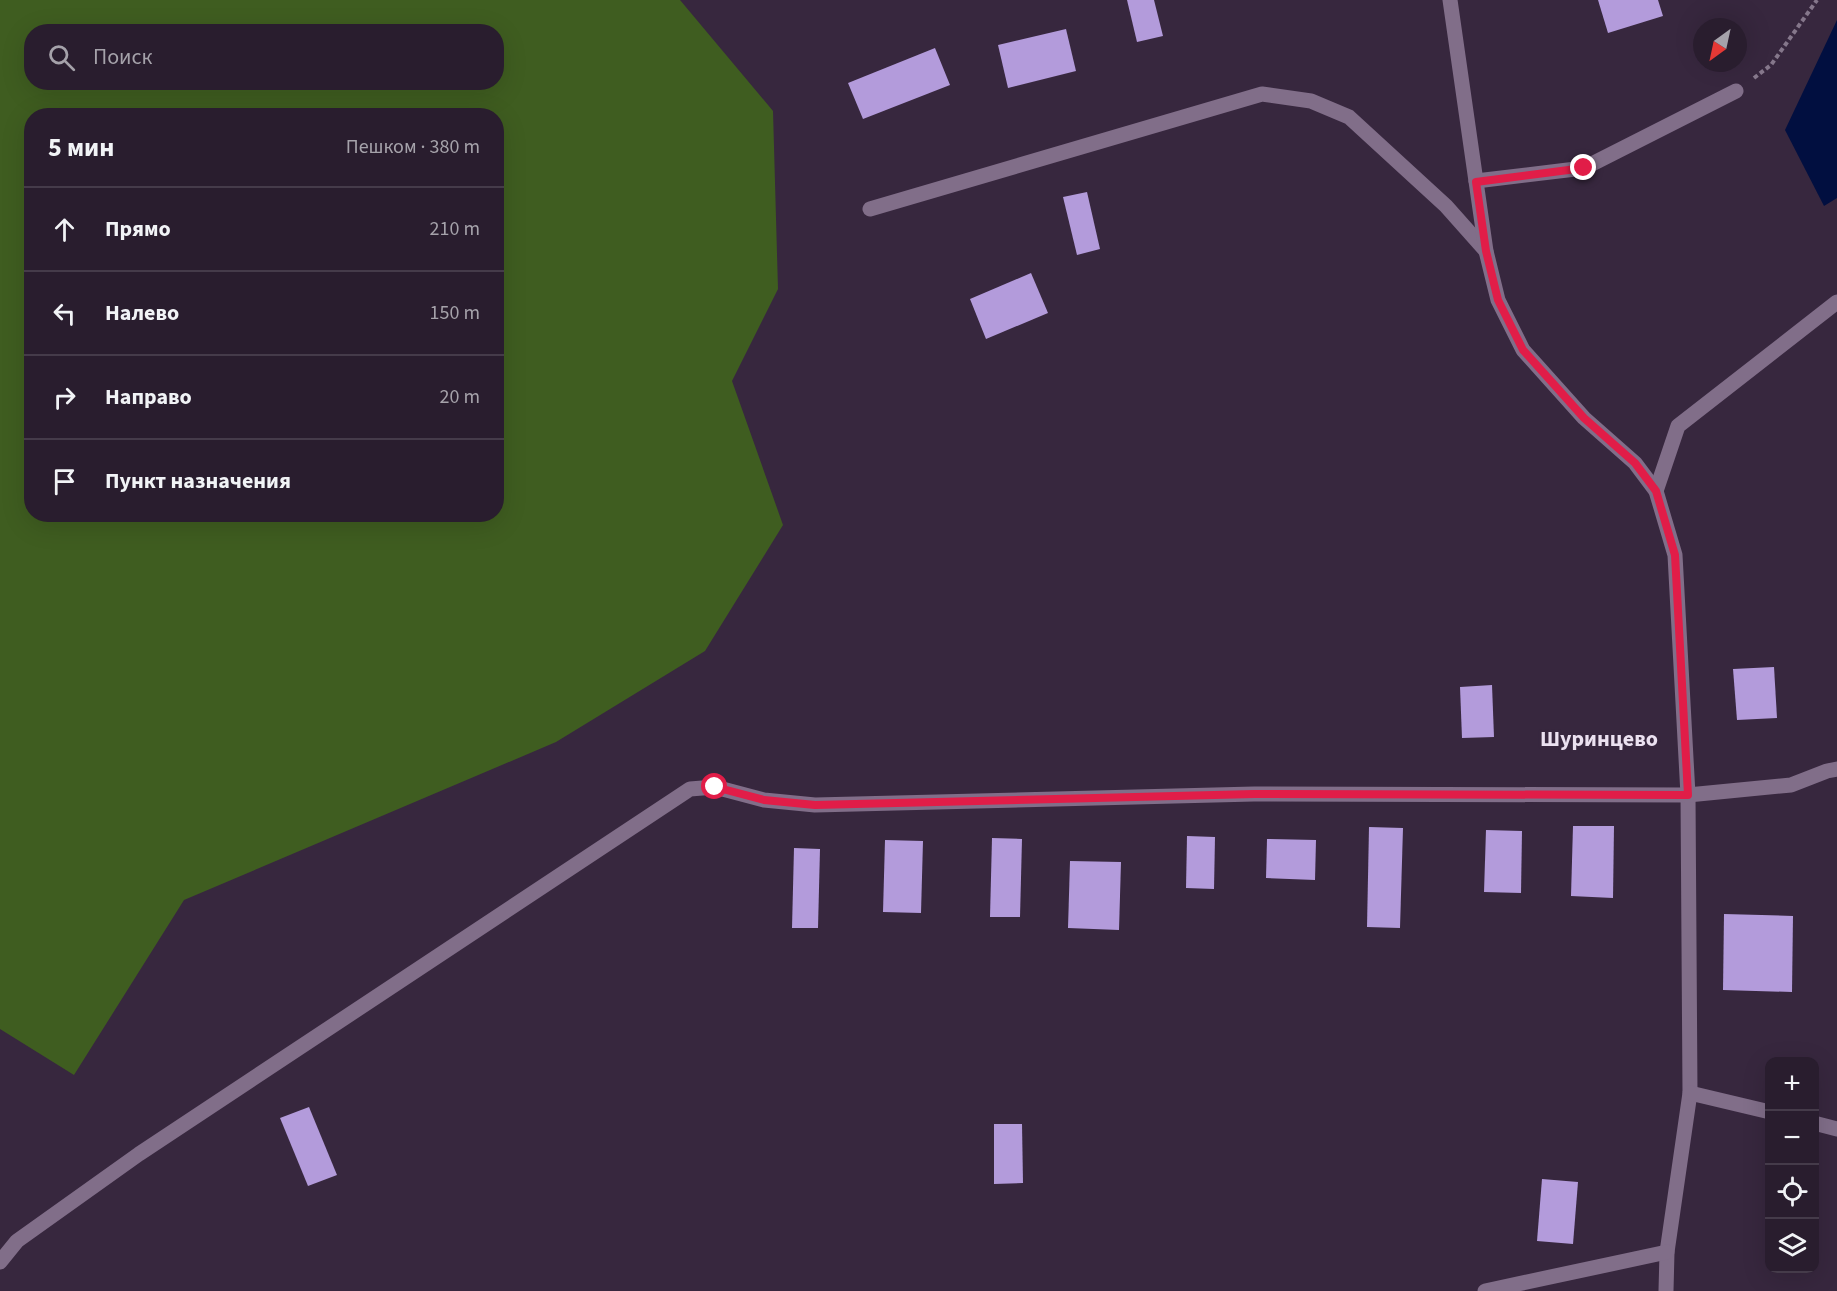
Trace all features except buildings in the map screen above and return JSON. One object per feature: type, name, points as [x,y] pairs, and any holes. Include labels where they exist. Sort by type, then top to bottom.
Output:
[{"type":"street","points":[[1450,0],[1486,251],[1498,300],[1523,350],[1584,418],[1635,463],[1656,491],[1675,555],[1688,795],[1690,1093],[1666,1252],[1666,1291]]},
{"type":"street","points":[[1476,182],[1584,168],[1736,91]]},
{"type":"street","points":[[870,209],[1262,94],[1311,101],[1349,117],[1446,207],[1486,251]]},
{"type":"street","points":[[1656,491],[1678,426],[1837,302]]},
{"type":"street","points":[[0,1262],[17,1241],[140,1154],[690,789],[715,787],[764,800],[815,805],[1254,794],[1688,795],[1791,785],[1837,769]]},
{"type":"street","points":[[1690,1093],[1766,1111]]},
{"type":"street","points":[[1819,1124],[1837,1129]]},
{"type":"street","points":[[1485,1291],[1666,1252]]},
{"type":"path","points":[[1736,91],[1771,65],[1817,0]]},
{"type":"green space","points":[[0,0],[680,0],[773,111],[778,289],[732,381],[783,525],[705,651],[556,742],[184,900],[74,1075],[0,1029]]},
{"type":"shaded area","points":[[1837,20],[1837,198],[1824,206],[1785,130]]},
{"type":"district","name":"Шуринцево","points":[[1599,738]]},
{"type":"route","points":[[715,787],[764,800],[815,805],[1254,794],[1688,795],[1675,555],[1656,491],[1635,463],[1584,418],[1523,350],[1498,300],[1486,251],[1476,182],[1584,168]]}]
